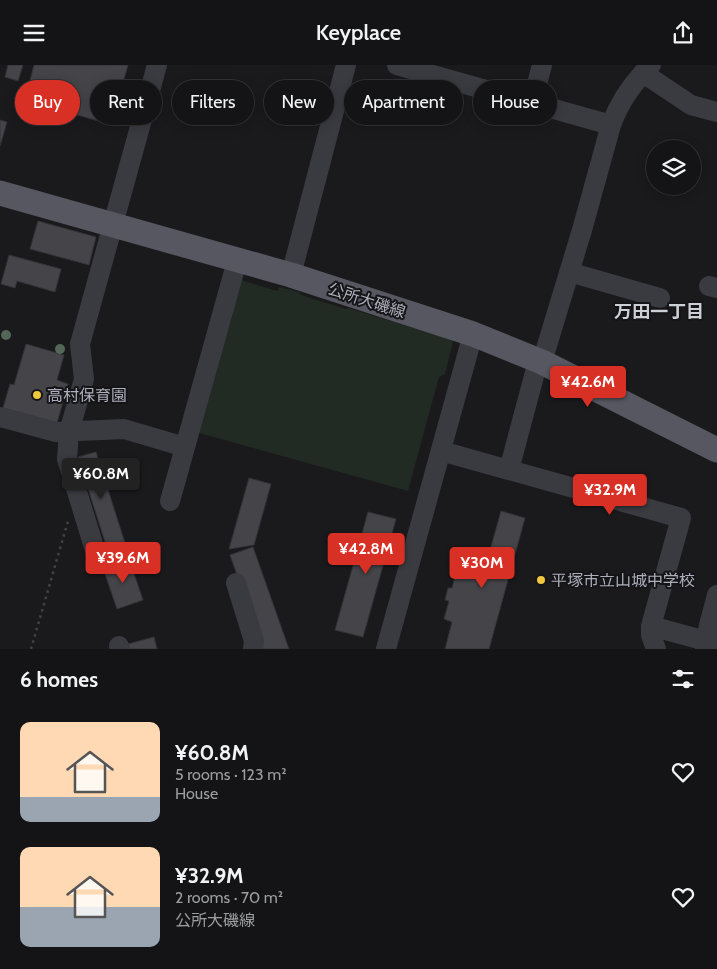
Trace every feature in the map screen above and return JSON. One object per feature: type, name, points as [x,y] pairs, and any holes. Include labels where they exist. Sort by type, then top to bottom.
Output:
[{"type":"main road","name":"公所大磯線","points":[[0,193],[291,275],[473,334],[540,361],[717,450]]},
{"type":"street","points":[[98,560],[67,459],[69,432],[84,379],[80,344],[157,65]]},
{"type":"street","points":[[291,275],[346,65]]},
{"type":"street","points":[[397,65],[473,86]]},
{"type":"street","points":[[538,80],[542,65]]},
{"type":"street","points":[[509,470],[540,361],[569,272],[611,125],[619,104],[647,69],[691,105],[717,112]]},
{"type":"street","points":[[557,110],[611,125]]},
{"type":"street","points":[[170,501],[238,261]]},
{"type":"street","points":[[569,272],[660,298]]},
{"type":"street","points":[[386,649],[473,334]]},
{"type":"street","points":[[0,417],[56,432],[124,429],[185,447]]},
{"type":"street","points":[[441,451],[682,518],[651,626],[651,635],[656,649]]},
{"type":"street","points":[[236,583],[254,641],[253,649]]},
{"type":"street","points":[[651,626],[710,645],[709,625],[717,595]]},
{"type":"path","points":[[31,649],[68,519]]},
{"type":"shaded area","points":[[238,279],[277,291],[279,287],[299,292],[301,295],[450,339],[453,342],[445,374],[439,377],[408,491],[199,433]]},
{"type":"building","points":[[8,65],[23,65],[18,80],[5,77]]},
{"type":"building","points":[[34,65],[128,65],[124,80],[90,80],[90,119],[80,116],[80,80],[30,80]]},
{"type":"building","points":[[0,120],[7,122],[0,146]]},
{"type":"building","points":[[38,221],[96,237],[89,265],[30,249]]},
{"type":"building","points":[[9,255],[61,269],[55,292],[17,281],[15,288],[1,284]]},
{"type":"building","points":[[26,344],[64,355],[57,380],[68,384],[57,423],[3,408],[10,384],[14,385]]},
{"type":"building","points":[[96,452],[125,543],[107,548],[78,457]]},
{"type":"building","points":[[249,478],[271,484],[254,545],[229,549]]},
{"type":"building","points":[[501,511],[525,518],[489,649],[445,649],[452,622],[444,619],[449,601],[445,600],[448,588],[452,588],[460,558],[486,565]]},
{"type":"building","points":[[368,512],[396,519],[363,637],[335,630]]},
{"type":"building","points":[[253,547],[289,649],[263,649],[230,555]]},
{"type":"building","points":[[129,559],[143,600],[117,609],[103,568]]},
{"type":"building","points":[[154,637],[157,649],[130,649],[128,644]]},
{"type":"place","name":"高村保育園","points":[[37,395]]},
{"type":"place","name":"平塚市立山城中学校","points":[[541,580]]},
{"type":"district","name":"万田一丁目","points":[[659,312]]}]
